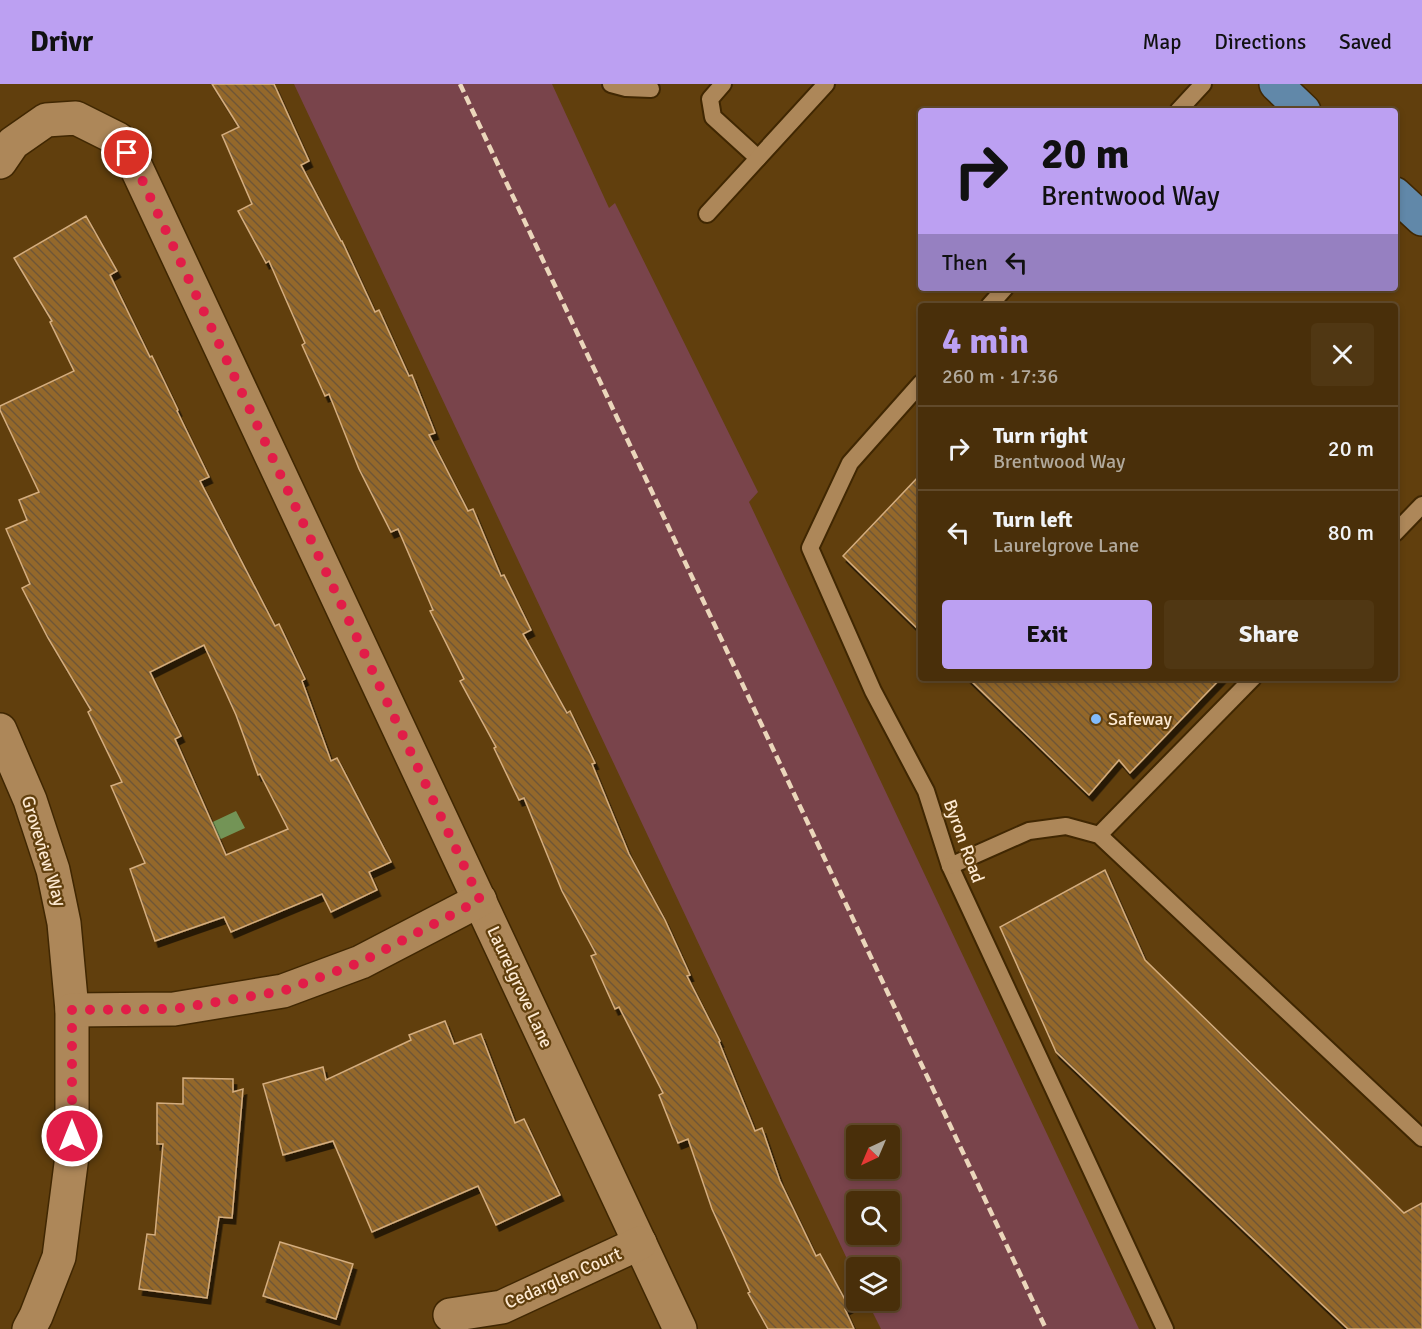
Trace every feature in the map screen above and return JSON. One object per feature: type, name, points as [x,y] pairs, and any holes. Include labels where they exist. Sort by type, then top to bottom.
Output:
[{"type":"main road","points":[[1276,84],[1301,108]]},
{"type":"main road","points":[[1398,197],[1422,219]]},
{"type":"street","name":"Laurelgrove Lane","points":[[0,162],[13,143],[46,120],[76,118],[118,139],[136,167],[680,1329]]},
{"type":"street","name":"Groveview Way","points":[[0,730],[30,800],[53,870],[64,923],[72,1010],[72,1156],[59,1257],[29,1329]]},
{"type":"street","points":[[72,1010],[174,1009],[283,991],[361,962],[480,900]]},
{"type":"street","name":"Cedarglen Court","points":[[450,1315],[502,1307],[640,1243]]},
{"type":"lane","points":[[611,84],[626,88],[651,89]]},
{"type":"lane","points":[[723,84],[710,99],[713,117],[758,158]]},
{"type":"lane","points":[[707,214],[826,84]]},
{"type":"lane","points":[[1181,108],[1203,84]]},
{"type":"lane","points":[[992,303],[1002,291]]},
{"type":"lane","name":"Byron Road","points":[[918,386],[850,463],[810,548],[873,691],[926,791],[950,866],[1165,1329]]},
{"type":"lane","points":[[1398,529],[1422,505]]},
{"type":"lane","points":[[1099,835],[1250,681]]},
{"type":"lane","points":[[950,866],[1029,831],[1066,826],[1099,835],[1422,1138]]},
{"type":"shaded area","points":[[294,84],[552,84],[609,208],[615,203],[758,492],[749,502],[1139,1329],[881,1329],[872,1311],[900,1311],[900,1257],[846,1257]]},
{"type":"shaded area","points":[[236,811],[245,828],[221,839],[183,836]]},
{"type":"building","points":[[212,84],[274,84],[309,161],[301,165],[342,241],[375,312],[379,310],[409,376],[412,375],[435,433],[429,435],[468,511],[473,509],[501,576],[504,575],[531,630],[523,634],[567,713],[570,711],[595,763],[592,764],[629,854],[665,920],[690,975],[687,976],[720,1041],[755,1131],[762,1128],[780,1181],[816,1256],[820,1254],[846,1302],[845,1309],[854,1329],[768,1329],[748,1293],[750,1292],[712,1209],[688,1139],[678,1143],[659,1095],[663,1093],[619,1007],[615,1009],[591,956],[596,954],[562,891],[524,798],[519,800],[494,748],[496,747],[460,681],[464,679],[430,611],[433,610],[398,529],[391,532],[359,469],[329,394],[325,396],[302,345],[305,343],[269,261],[266,263],[238,211],[252,204],[222,135],[239,127]]},
{"type":"building","points":[[86,216],[117,271],[110,275],[150,357],[152,356],[209,477],[200,481],[275,626],[279,624],[305,679],[302,681],[331,761],[337,758],[391,862],[369,872],[377,890],[331,912],[322,894],[231,932],[224,917],[155,941],[130,869],[145,863],[111,786],[122,782],[88,712],[91,710],[48,638],[22,588],[30,584],[6,529],[27,520],[19,500],[39,492],[0,406],[74,371],[50,322],[52,321],[14,258]],"holes":[[[204,645],[236,715],[258,775],[260,774],[288,829],[226,855],[175,739],[181,736],[150,672]]]},
{"type":"building","points":[[918,477],[918,629],[843,556]]},
{"type":"building","name":"Safeway","points":[[971,681],[1218,681],[1130,773],[1119,760],[1089,795]]},
{"type":"building","points":[[1105,870],[1145,960],[1404,1213],[1422,1203],[1422,1329],[1348,1329],[1056,1052],[1000,927]]},
{"type":"building","points":[[445,1021],[454,1044],[481,1034],[515,1123],[524,1119],[560,1195],[496,1225],[478,1186],[372,1232],[333,1141],[283,1155],[263,1084],[323,1067],[326,1080],[411,1040],[409,1035]]},
{"type":"building","points":[[183,1078],[233,1079],[233,1092],[243,1089],[232,1218],[219,1217],[207,1298],[139,1289],[147,1234],[155,1235],[163,1144],[157,1144],[157,1103],[183,1104]]},
{"type":"building","points":[[280,1242],[353,1264],[336,1319],[263,1296]]},
{"type":"railway","points":[[460,84],[1046,1329]]},
{"type":"place","name":"Safeway","points":[[1096,719]]},
{"type":"route","points":[[72,1136],[72,1010],[174,1009],[283,991],[361,962],[480,900],[136,167],[127,153]]}]
